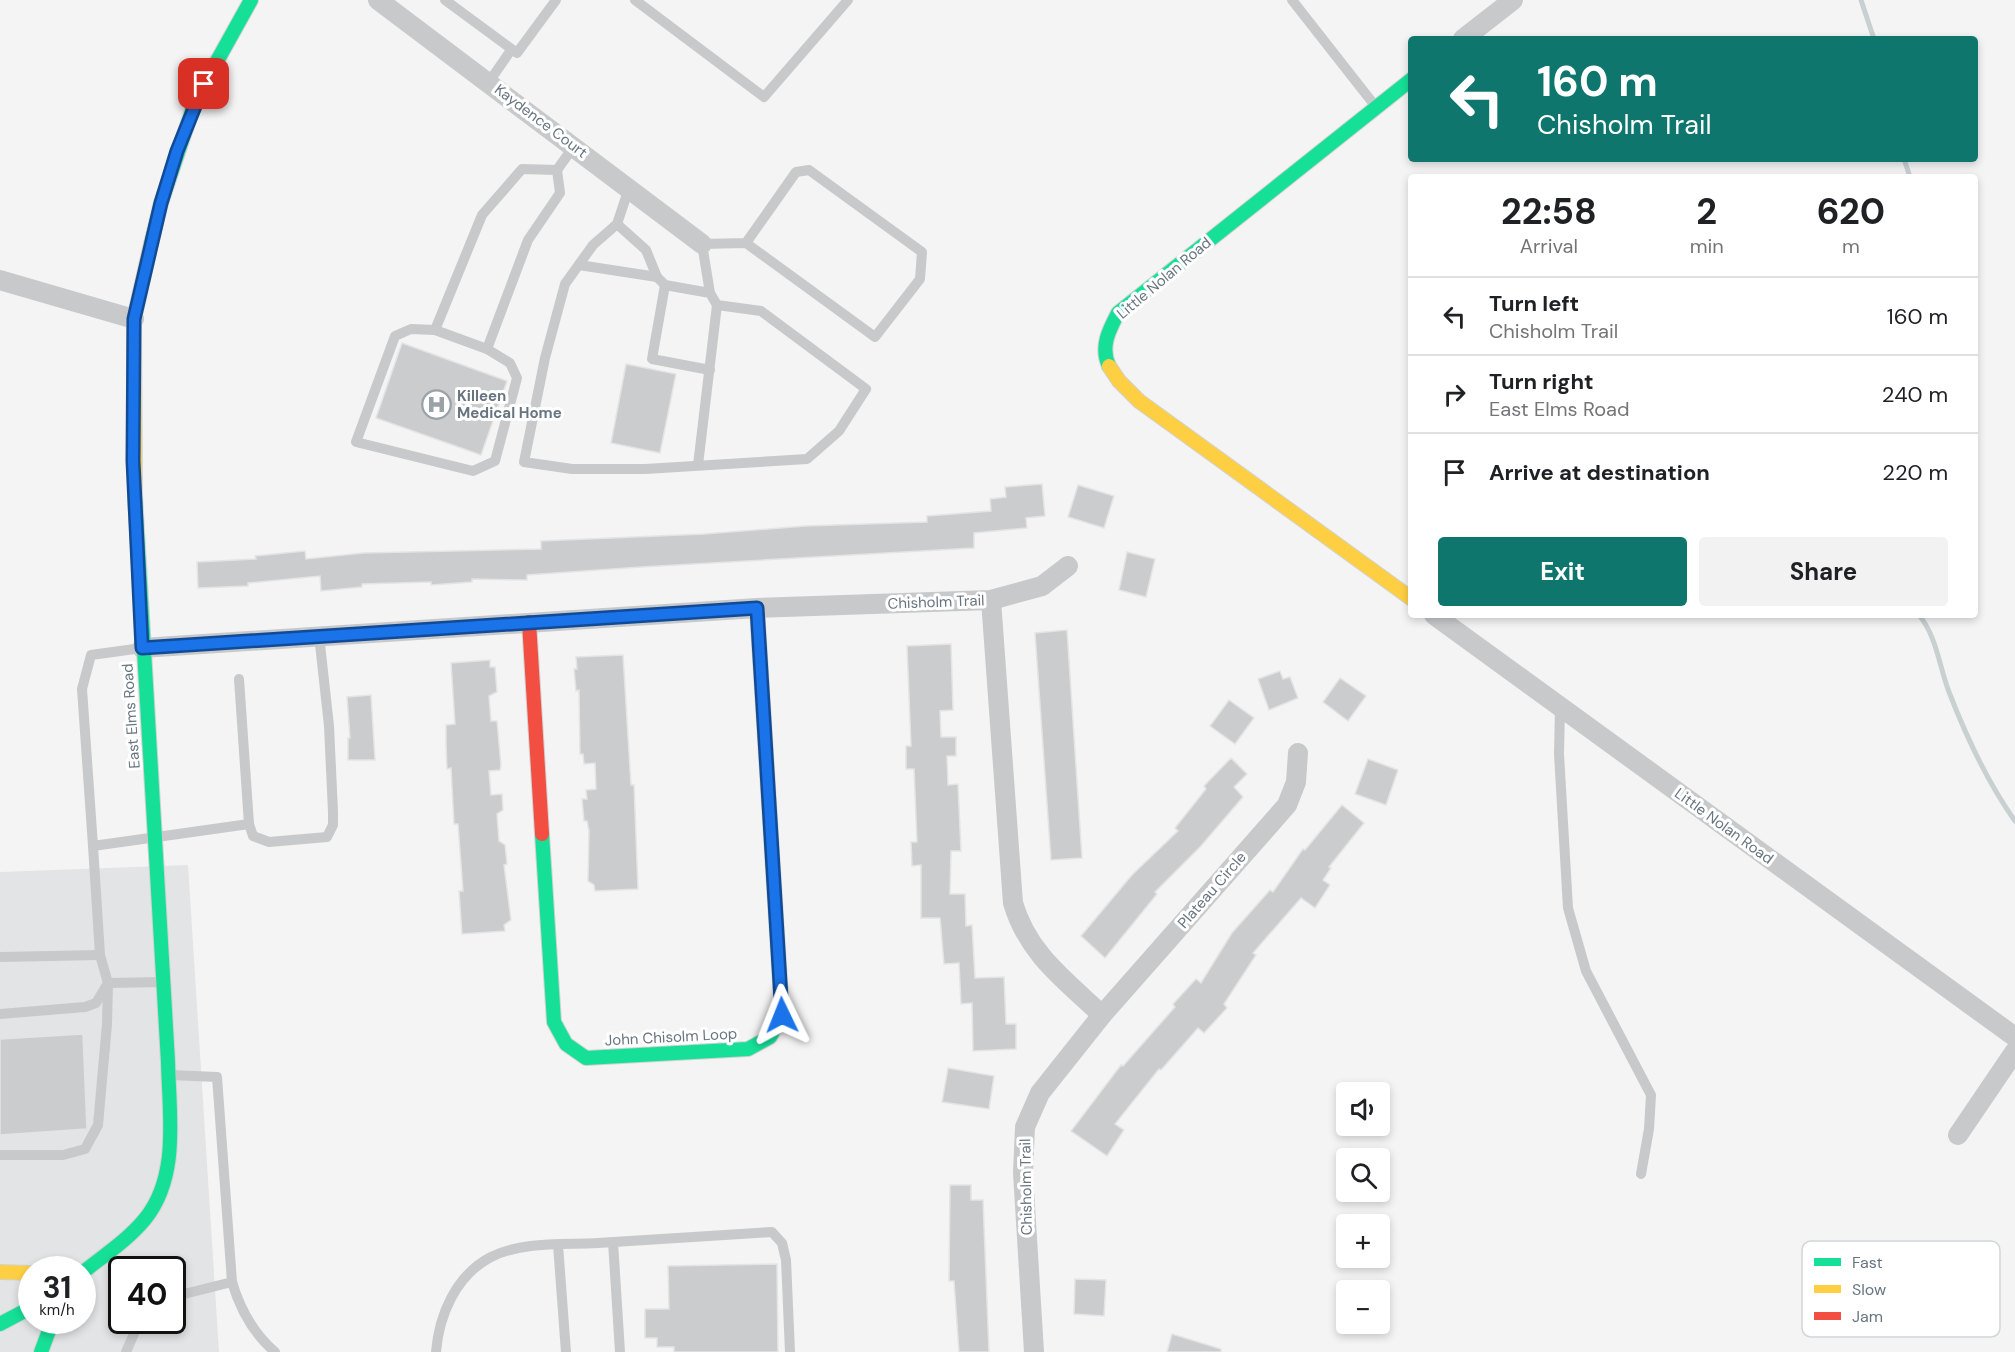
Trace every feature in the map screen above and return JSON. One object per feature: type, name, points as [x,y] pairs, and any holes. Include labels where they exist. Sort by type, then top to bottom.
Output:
[{"type":"street","name":"East Elms Road","points":[[96,1263],[130,1235],[146,1218],[158,1198],[170,1154],[169,1075],[156,838],[142,648],[133,461],[134,319],[161,203],[196,99],[251,0]]},
{"type":"street","name":"Kaydence Court","points":[[378,0],[702,244]]},
{"type":"street","points":[[1467,36],[1513,0]]},
{"type":"street","name":"Little Nolan Road","points":[[1408,82],[1118,313],[1110,325],[1104,353],[1115,377],[1139,401],[1408,596]]},
{"type":"street","points":[[0,279],[134,319]]},
{"type":"street","points":[[991,600],[1042,586],[1068,566]]},
{"type":"street","name":"Chisholm Trail","points":[[142,648],[757,608],[991,600],[1013,903],[1020,928],[1038,954],[1102,1015],[1040,1093],[1025,1127],[1023,1173],[1034,1352]]},
{"type":"street","name":"John Chisolm Loop","points":[[529,622],[554,1022],[559,1036],[566,1046],[586,1058],[714,1052],[760,1046],[775,1034],[782,1015],[757,608]]},
{"type":"street","name":"Little Nolan Road","points":[[1438,618],[2015,1037]]},
{"type":"street","name":"Plateau Circle","points":[[1102,1015],[1287,805],[1296,782],[1298,753]]},
{"type":"street","points":[[1958,1135],[2015,1051]]},
{"type":"street","points":[[0,1272],[18,1273]]},
{"type":"street","points":[[0,1324],[18,1314]]},
{"type":"street","points":[[41,1352],[48,1334]]},
{"type":"lane","points":[[445,0],[517,53],[556,0]]},
{"type":"lane","points":[[635,0],[764,97],[848,0]]},
{"type":"lane","points":[[1292,0],[1376,107]]},
{"type":"lane","points":[[489,82],[511,50]]},
{"type":"lane","points":[[488,349],[528,240],[560,193],[557,170],[574,146]]},
{"type":"lane","points":[[435,330],[482,215],[522,170],[557,170]]},
{"type":"lane","points":[[698,465],[717,305],[710,293],[702,244],[746,243],[875,338],[920,279],[922,252],[809,170],[796,172],[746,243]]},
{"type":"lane","points":[[629,188],[617,224],[593,245],[565,284],[545,358],[524,462],[572,470],[807,459],[838,431],[866,389],[761,311],[717,305]]},
{"type":"lane","points":[[617,224],[646,250],[661,281],[652,359],[710,370]]},
{"type":"lane","points":[[579,265],[710,293]]},
{"type":"lane","points":[[411,329],[435,330],[488,349],[510,363],[517,378],[495,462],[473,471],[356,442],[395,336],[411,329]]},
{"type":"lane","points":[[239,679],[249,824],[253,836],[269,842],[327,837],[333,825],[329,726],[320,635]]},
{"type":"lane","points":[[0,1155],[63,1155],[85,1149],[98,1125],[108,983],[100,955],[82,689],[91,655],[142,648]]},
{"type":"lane","points":[[1560,707],[1559,754],[1568,908],[1586,971],[1651,1095],[1649,1129],[1641,1174]]},
{"type":"lane","points":[[93,846],[249,824]]},
{"type":"lane","points":[[0,957],[100,955]]},
{"type":"lane","points":[[108,983],[163,982]]},
{"type":"lane","points":[[0,1014],[85,1008],[96,1003],[108,983]]},
{"type":"lane","points":[[169,1075],[217,1077],[232,1282],[251,1325],[275,1352]]},
{"type":"lane","points":[[436,1352],[437,1335],[446,1307],[461,1282],[476,1266],[516,1247],[772,1232],[782,1243],[786,1260],[790,1352]]},
{"type":"lane","points":[[613,1242],[620,1352]]},
{"type":"lane","points":[[558,1245],[566,1352]]},
{"type":"lane","points":[[186,1294],[232,1282]]},
{"type":"lane","points":[[126,1352],[134,1334]]},
{"type":"shaded area","points":[[188,865],[219,1352],[0,1352],[0,872]]},
{"type":"building","points":[[402,343],[507,381],[481,455],[376,418]]},
{"type":"building","points":[[626,364],[676,374],[660,453],[611,443]]},
{"type":"building","points":[[1042,484],[1045,516],[1026,518],[1027,528],[974,533],[974,548],[527,575],[527,580],[472,579],[472,582],[431,585],[431,582],[362,584],[362,587],[321,591],[320,576],[248,583],[248,586],[198,588],[197,562],[256,559],[255,556],[305,551],[306,559],[363,553],[541,549],[541,541],[704,534],[805,526],[927,522],[927,516],[991,511],[990,499],[1006,497],[1005,487]]},
{"type":"building","points":[[1078,485],[1114,496],[1104,528],[1068,517]]},
{"type":"building","points":[[1127,552],[1155,559],[1146,597],[1119,590]]},
{"type":"building","points":[[1067,630],[1082,858],[1051,860],[1035,633]]},
{"type":"building","points":[[951,644],[953,710],[940,711],[941,737],[956,737],[956,756],[947,756],[948,785],[958,784],[961,851],[951,851],[950,894],[965,894],[966,926],[972,925],[975,978],[1004,977],[1006,1024],[1016,1024],[1016,1049],[973,1051],[972,1003],[961,1004],[959,963],[944,964],[940,918],[921,918],[921,865],[912,866],[911,842],[917,842],[914,769],[906,769],[906,746],[911,746],[907,646]]},
{"type":"building","points":[[623,655],[631,785],[634,785],[638,889],[595,891],[594,885],[588,881],[589,831],[587,821],[584,821],[582,799],[587,799],[586,790],[596,789],[595,763],[584,764],[583,754],[580,754],[579,690],[576,691],[574,669],[577,669],[576,657]]},
{"type":"building","points":[[490,660],[490,667],[495,667],[497,692],[489,696],[491,721],[497,721],[501,765],[500,770],[489,771],[491,795],[502,794],[503,810],[497,814],[499,841],[505,845],[507,864],[504,865],[511,920],[504,925],[505,931],[462,934],[459,891],[463,891],[458,824],[454,824],[451,768],[447,769],[446,725],[455,724],[451,663]]},
{"type":"building","points":[[1280,671],[1283,679],[1290,677],[1298,698],[1269,710],[1258,679]]},
{"type":"building","points":[[1340,678],[1366,696],[1348,721],[1323,702]]},
{"type":"building","points":[[371,695],[375,760],[348,760],[348,738],[350,738],[347,697]]},
{"type":"building","points":[[1229,700],[1254,718],[1235,744],[1210,726]]},
{"type":"building","points":[[1231,758],[1247,774],[1234,787],[1243,797],[1200,847],[1155,892],[1157,894],[1105,958],[1081,936],[1132,875],[1178,831],[1175,828],[1206,789],[1204,786]]},
{"type":"building","points":[[1368,759],[1398,770],[1386,805],[1355,794]]},
{"type":"building","points":[[1342,805],[1364,823],[1329,867],[1331,868],[1323,880],[1330,885],[1315,908],[1301,898],[1253,953],[1256,955],[1224,1004],[1227,1008],[1204,1033],[1198,1028],[1161,1070],[1159,1069],[1115,1124],[1124,1130],[1107,1156],[1071,1131],[1121,1065],[1123,1066],[1175,1007],[1173,1004],[1196,979],[1201,983],[1232,933],[1270,890],[1273,892],[1303,849],[1305,850]]},
{"type":"building","points":[[83,1034],[87,1129],[0,1135],[0,1039]]},
{"type":"building","points":[[948,1068],[994,1076],[989,1109],[942,1102]]},
{"type":"building","points":[[950,1185],[971,1185],[971,1200],[983,1200],[989,1352],[959,1352],[954,1281],[949,1281]]},
{"type":"building","points":[[777,1264],[778,1352],[674,1352],[674,1347],[657,1347],[657,1338],[645,1338],[645,1309],[669,1309],[668,1266]]},
{"type":"building","points":[[1075,1279],[1106,1280],[1104,1316],[1074,1314]]},
{"type":"building","points":[[1172,1334],[1221,1349],[1221,1352],[1167,1352]]},
{"type":"waterway","points":[[1861,0],[1873,36]]},
{"type":"waterway","points":[[1905,162],[1909,174]]},
{"type":"waterway","points":[[1921,618],[1934,642],[1949,692],[1970,742],[2015,821]]},
{"type":"traffic: fast","points":[[151,244],[161,203],[196,99],[251,0]]},
{"type":"traffic: fast","points":[[1109,366],[1106,359],[1106,345],[1118,313],[1408,82]]},
{"type":"traffic: fast","points":[[96,1262],[138,1227],[156,1202],[164,1184],[170,1144],[168,1062],[135,496]]},
{"type":"traffic: fast","points":[[542,834],[554,1022],[566,1044],[586,1058],[748,1049],[770,1037],[782,1015],[770,820]]},
{"type":"traffic: fast","points":[[0,1324],[18,1314]]},
{"type":"traffic: fast","points":[[41,1352],[48,1334]]},
{"type":"traffic: slow","points":[[135,496],[134,319],[151,244]]},
{"type":"traffic: slow","points":[[1109,366],[1119,381],[1139,401],[1408,596]]},
{"type":"traffic: slow","points":[[757,608],[770,820]]},
{"type":"traffic: slow","points":[[0,1272],[18,1273]]},
{"type":"traffic: jam","points":[[529,622],[542,834]]},
{"type":"place","name":"Killeen Medical Home","points":[[436,405]]},
{"type":"route","points":[[204,84],[196,99],[177,151],[161,203],[134,319],[133,461],[142,648],[757,608],[782,1015]]}]
